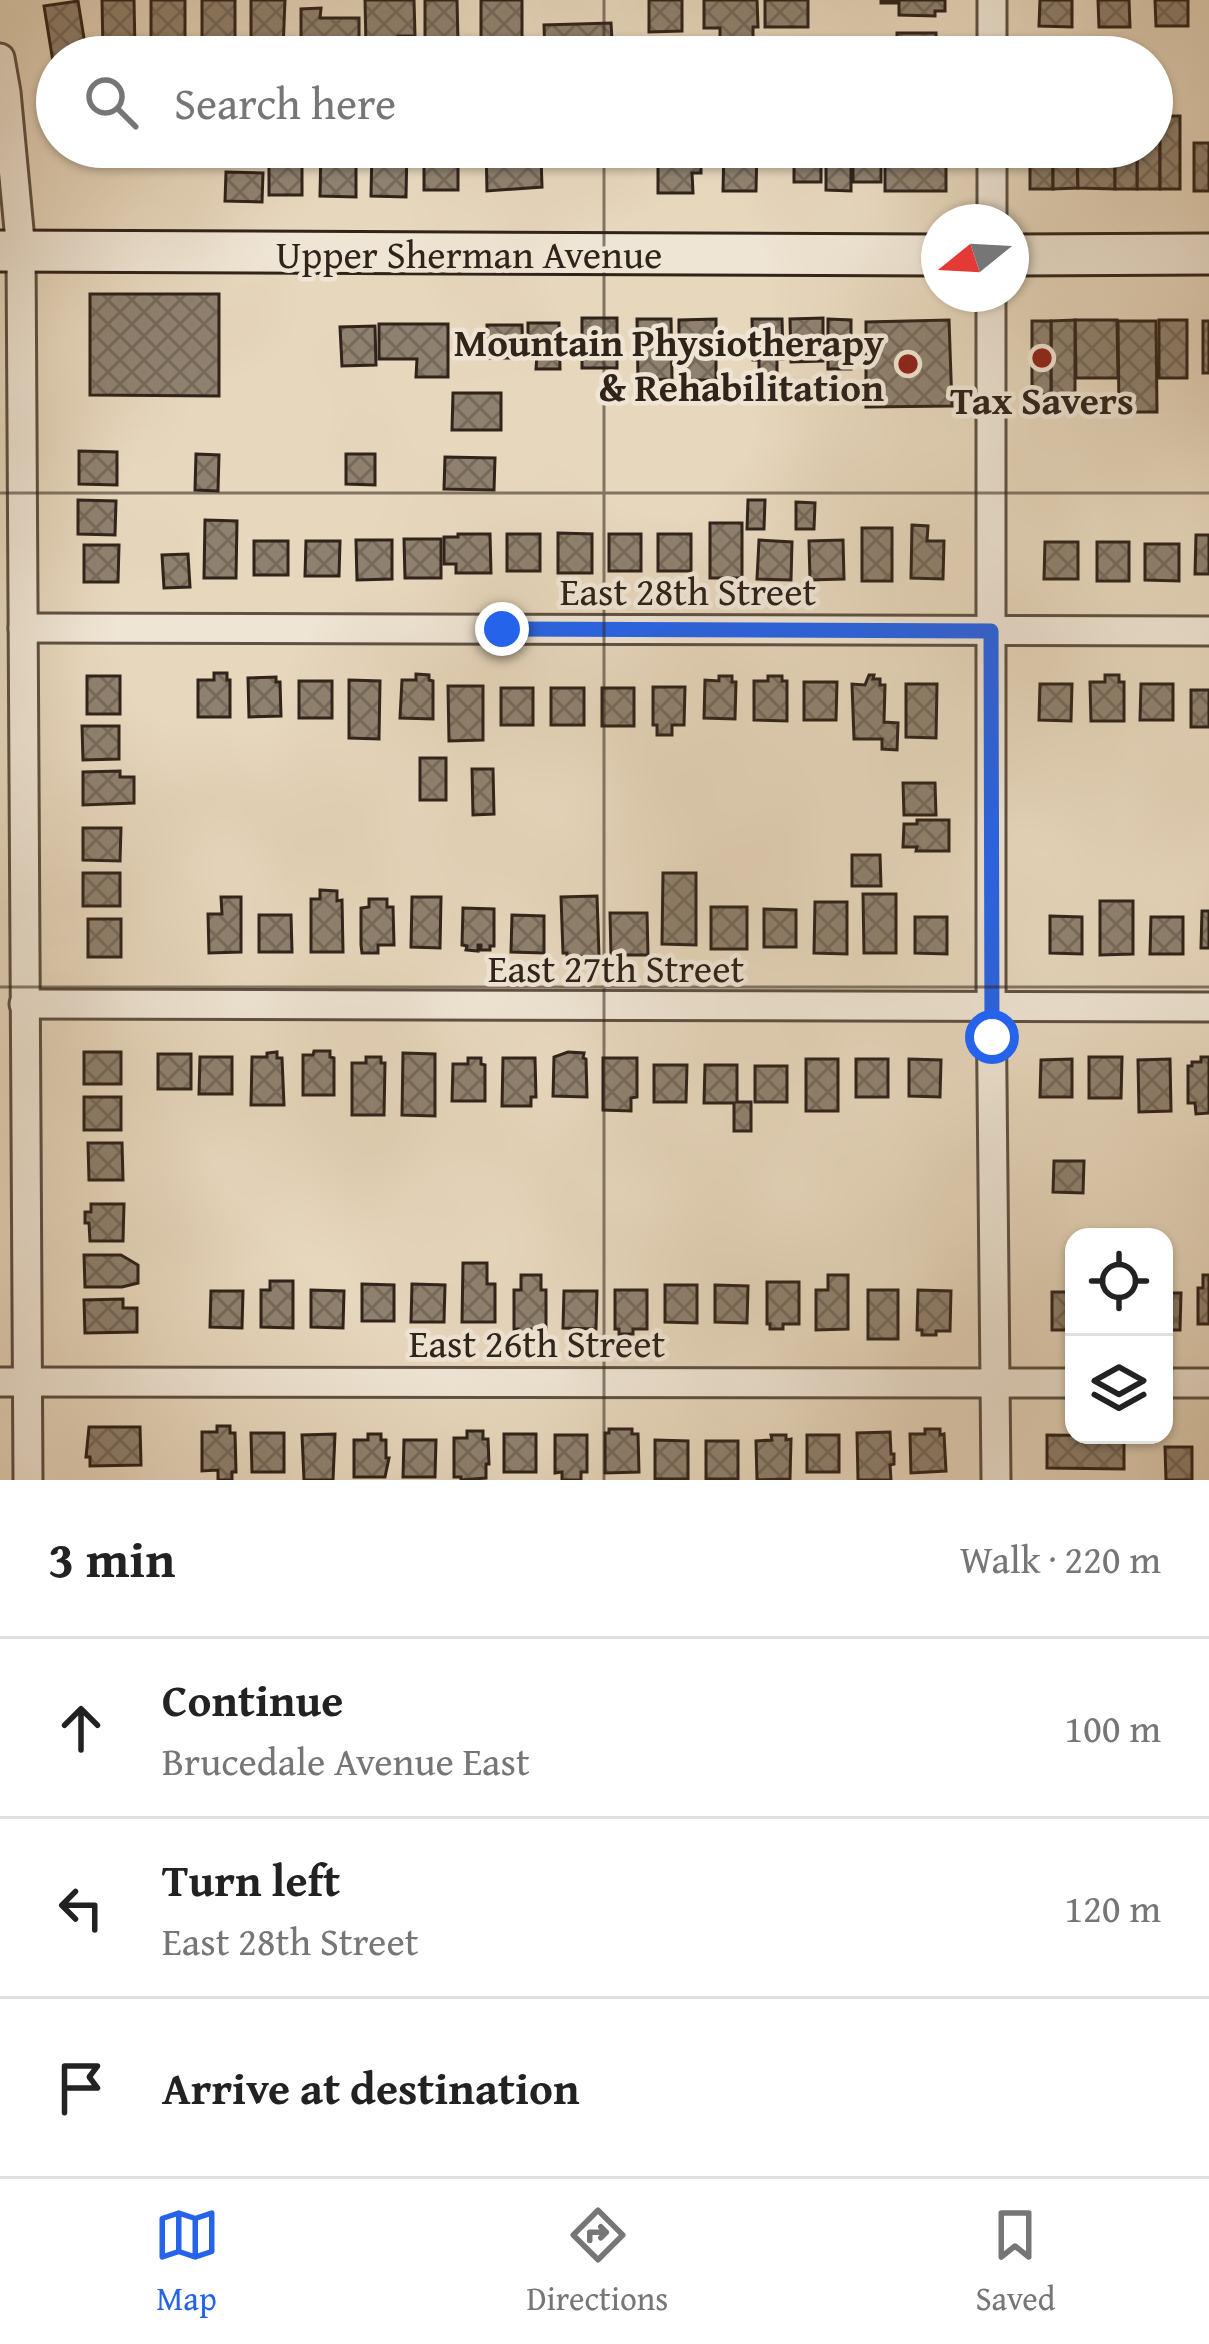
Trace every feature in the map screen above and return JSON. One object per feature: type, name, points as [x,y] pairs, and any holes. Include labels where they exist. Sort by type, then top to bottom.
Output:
[{"type":"main road","name":"Upper Sherman Avenue","points":[[10,251],[921,256]]},
{"type":"main road","points":[[1029,255],[1209,254]]},
{"type":"street","points":[[992,0],[992,36]]},
{"type":"street","points":[[0,58],[6,92],[23,628],[24,1004],[14,1382],[28,1480]]},
{"type":"street","points":[[992,168],[992,204]]},
{"type":"street","points":[[991,312],[996,1480]]},
{"type":"street","name":"East 28th Street","points":[[23,628],[1209,631]]},
{"type":"street","name":"East 27th Street","points":[[24,1004],[1209,1006]]},
{"type":"street","name":"East 26th Street","points":[[14,1382],[1065,1383]]},
{"type":"street","points":[[1173,1383],[1209,1382]]},
{"type":"building","points":[[102,0],[134,0],[135,36],[103,36]]},
{"type":"building","points":[[151,0],[185,0],[185,36],[151,36]]},
{"type":"building","points":[[202,0],[235,0],[235,36],[202,36]]},
{"type":"building","points":[[251,0],[285,0],[284,36],[251,36]]},
{"type":"building","points":[[365,0],[414,0],[415,36],[366,36]]},
{"type":"building","points":[[425,0],[457,0],[458,36],[425,36]]},
{"type":"building","points":[[481,0],[522,0],[522,36],[481,36]]},
{"type":"building","points":[[649,0],[682,0],[682,31],[649,32]]},
{"type":"building","points":[[704,0],[757,0],[758,27],[753,27],[753,36],[720,36],[720,28],[704,28]]},
{"type":"building","points":[[765,0],[808,0],[808,27],[765,27]]},
{"type":"building","points":[[881,0],[945,0],[945,11],[935,11],[935,16],[899,15],[899,3]]},
{"type":"building","points":[[1040,0],[1072,0],[1072,27],[1039,26]]},
{"type":"building","points":[[1098,0],[1129,0],[1130,27],[1099,27]]},
{"type":"building","points":[[1155,0],[1188,0],[1188,26],[1156,26]]},
{"type":"building","points":[[78,1],[84,36],[49,36],[44,6]]},
{"type":"building","points":[[321,8],[320,18],[359,18],[359,36],[301,36],[301,9]]},
{"type":"building","points":[[611,23],[612,36],[544,36],[544,25]]},
{"type":"building","points":[[897,33],[936,33],[936,36]]},
{"type":"building","points":[[1173,116],[1180,116],[1180,189],[1160,189],[1160,168],[1173,168]]},
{"type":"building","points":[[1194,143],[1209,143],[1209,191],[1194,191]]},
{"type":"building","points":[[269,168],[302,168],[302,195],[269,195]]},
{"type":"building","points":[[321,168],[356,168],[356,197],[320,196]]},
{"type":"building","points":[[372,168],[407,168],[406,197],[371,196]]},
{"type":"building","points":[[424,168],[458,168],[458,190],[424,190]]},
{"type":"building","points":[[486,168],[541,168],[542,187],[487,191]]},
{"type":"building","points":[[658,168],[701,168],[701,173],[692,173],[693,193],[658,193]]},
{"type":"building","points":[[724,168],[757,168],[756,191],[723,191]]},
{"type":"building","points":[[794,168],[821,168],[821,182],[794,182]]},
{"type":"building","points":[[826,168],[851,168],[851,191],[826,190]]},
{"type":"building","points":[[853,168],[881,168],[881,182],[853,182]]},
{"type":"building","points":[[885,168],[946,168],[946,191],[885,191]]},
{"type":"building","points":[[1030,168],[1053,168],[1053,189],[1030,189]]},
{"type":"building","points":[[1053,168],[1078,168],[1078,188],[1053,189]]},
{"type":"building","points":[[1078,168],[1115,168],[1115,189],[1078,188]]},
{"type":"building","points":[[1115,168],[1137,168],[1137,189],[1115,189]]},
{"type":"building","points":[[1137,168],[1160,168],[1160,189],[1137,189]]},
{"type":"building","points":[[226,172],[263,173],[262,202],[225,201]]},
{"type":"building","points":[[90,294],[219,294],[219,396],[90,395]]},
{"type":"building","points":[[582,318],[617,318],[617,368],[582,368]]},
{"type":"building","points":[[823,318],[823,361],[791,362],[790,319]]},
{"type":"building","points":[[637,319],[671,319],[672,379],[638,380]]},
{"type":"building","points":[[716,319],[716,380],[679,380],[679,320]]},
{"type":"building","points":[[752,319],[782,319],[783,359],[777,359],[777,373],[759,373],[759,360],[753,360]]},
{"type":"building","points":[[828,319],[851,320],[851,369],[828,369]]},
{"type":"building","name":"Mountain Physiotherapy & Rehabilitation","points":[[949,320],[952,406],[866,407],[866,322]]},
{"type":"building","points":[[1075,320],[1117,320],[1118,378],[1076,378]]},
{"type":"building","points":[[1075,320],[1075,395],[1051,395],[1051,321]]},
{"type":"building","points":[[1159,320],[1187,320],[1187,378],[1159,378]]},
{"type":"building","name":"Tax Savers","points":[[1032,321],[1051,321],[1051,395],[1032,394]]},
{"type":"building","points":[[1118,321],[1156,321],[1157,412],[1119,412]]},
{"type":"building","points":[[1203,321],[1209,321],[1209,373],[1203,373]]},
{"type":"building","points":[[528,323],[559,323],[560,369],[536,369],[537,355],[528,356]]},
{"type":"building","points":[[379,324],[448,324],[448,377],[416,377],[417,359],[379,359]]},
{"type":"building","points":[[487,325],[522,325],[523,358],[487,358]]},
{"type":"building","points":[[375,326],[376,365],[342,366],[340,327]]},
{"type":"building","points":[[453,393],[501,393],[501,430],[452,430]]},
{"type":"building","points":[[79,451],[117,452],[117,485],[79,484]]},
{"type":"building","points":[[196,454],[219,455],[218,491],[195,490]]},
{"type":"building","points":[[346,454],[375,454],[375,485],[346,484]]},
{"type":"building","points":[[445,457],[495,458],[494,490],[444,489]]},
{"type":"building","points":[[78,500],[116,501],[115,535],[78,534]]},
{"type":"building","points":[[748,500],[765,500],[764,529],[747,529]]},
{"type":"building","points":[[796,502],[815,503],[814,529],[796,529]]},
{"type":"building","points":[[205,520],[237,521],[236,578],[204,578]]},
{"type":"building","points":[[710,523],[742,523],[742,578],[710,578]]},
{"type":"building","points":[[912,525],[928,526],[927,541],[944,541],[943,579],[911,578]]},
{"type":"building","points":[[862,528],[892,528],[892,581],[862,581]]},
{"type":"building","points":[[558,533],[592,534],[592,573],[558,573]]},
{"type":"building","points":[[490,534],[491,573],[456,573],[456,564],[444,564],[444,537]]},
{"type":"building","points":[[507,534],[540,534],[540,571],[507,571]]},
{"type":"building","points":[[609,534],[641,534],[641,571],[609,571]]},
{"type":"building","points":[[658,534],[691,534],[691,571],[658,571]]},
{"type":"building","points":[[1196,535],[1209,535],[1209,574],[1195,574]]},
{"type":"building","points":[[404,539],[441,539],[441,578],[405,578]]},
{"type":"building","points":[[356,540],[392,540],[392,579],[357,580]]},
{"type":"building","points":[[759,540],[792,542],[791,580],[757,579]]},
{"type":"building","points":[[843,540],[844,579],[810,580],[809,541]]},
{"type":"building","points":[[254,541],[288,541],[288,575],[254,575]]},
{"type":"building","points":[[306,541],[340,541],[339,576],[305,576]]},
{"type":"building","points":[[1045,542],[1078,542],[1078,579],[1044,579]]},
{"type":"building","points":[[1097,542],[1129,542],[1129,581],[1097,581]]},
{"type":"building","points":[[1145,544],[1179,544],[1179,581],[1145,580]]},
{"type":"building","points":[[84,545],[119,545],[118,582],[84,582]]},
{"type":"building","points":[[188,554],[190,587],[164,588],[162,555]]},
{"type":"building","points":[[214,673],[227,673],[230,680],[230,717],[198,717],[198,680],[214,680]]},
{"type":"building","points":[[416,674],[429,675],[433,681],[433,719],[400,718],[402,680],[416,680]]},
{"type":"building","points":[[869,675],[885,685],[884,722],[898,723],[897,750],[882,749],[882,739],[854,739],[852,684],[865,685]]},
{"type":"building","points":[[1105,675],[1119,675],[1119,682],[1124,682],[1124,721],[1091,721],[1090,682],[1105,682]]},
{"type":"building","points":[[87,676],[120,676],[120,714],[87,714]]},
{"type":"building","points":[[719,676],[732,676],[736,682],[735,719],[704,718],[705,680],[719,681]]},
{"type":"building","points":[[768,676],[787,681],[787,721],[754,720],[754,681],[768,681]]},
{"type":"building","points":[[276,677],[281,716],[249,717],[248,678]]},
{"type":"building","points":[[349,680],[380,681],[379,739],[349,738]]},
{"type":"building","points":[[299,681],[332,681],[332,718],[299,718]]},
{"type":"building","points":[[804,682],[837,682],[836,720],[804,720]]},
{"type":"building","points":[[906,684],[937,684],[936,738],[906,737]]},
{"type":"building","points":[[1040,684],[1072,684],[1071,721],[1039,720]]},
{"type":"building","points":[[1141,684],[1173,684],[1173,720],[1140,720]]},
{"type":"building","points":[[448,686],[483,686],[483,740],[449,741]]},
{"type":"building","points":[[653,687],[685,687],[684,725],[672,725],[672,735],[657,735],[657,725],[653,725]]},
{"type":"building","points":[[501,688],[533,688],[533,725],[501,725]]},
{"type":"building","points":[[551,688],[584,688],[584,725],[551,725]]},
{"type":"building","points":[[602,688],[634,688],[634,726],[602,726]]},
{"type":"building","points":[[1191,690],[1209,690],[1209,727],[1191,727]]},
{"type":"building","points":[[82,726],[119,726],[119,759],[83,760]]},
{"type":"building","points":[[420,758],[446,758],[446,800],[420,800]]},
{"type":"building","points":[[472,769],[493,769],[494,814],[473,815]]},
{"type":"building","points":[[120,771],[120,777],[134,777],[134,803],[83,805],[83,772]]},
{"type":"building","points":[[903,783],[935,783],[936,815],[904,815]]},
{"type":"building","points":[[917,820],[949,820],[949,851],[903,847],[904,824],[917,824]]},
{"type":"building","points":[[83,828],[121,828],[120,861],[83,860]]},
{"type":"building","points":[[852,855],[880,855],[881,886],[852,886]]},
{"type":"building","points":[[83,873],[120,873],[120,906],[83,906]]},
{"type":"building","points":[[663,873],[696,873],[696,945],[662,944]]},
{"type":"building","points":[[320,890],[337,891],[337,901],[342,900],[343,952],[311,952],[311,899],[320,899]]},
{"type":"building","points":[[863,894],[896,894],[896,953],[864,953]]},
{"type":"building","points":[[597,896],[599,956],[567,957],[561,897]]},
{"type":"building","points":[[221,897],[241,897],[241,952],[209,953],[208,914],[222,914]]},
{"type":"building","points":[[412,897],[441,897],[440,948],[411,947]]},
{"type":"building","points":[[369,899],[387,899],[387,907],[393,907],[394,945],[378,945],[378,953],[362,953],[361,908],[369,907]]},
{"type":"building","points":[[1100,901],[1133,901],[1133,954],[1100,955]]},
{"type":"building","points":[[815,902],[847,902],[847,954],[814,953]]},
{"type":"building","points":[[711,907],[747,907],[747,949],[711,949]]},
{"type":"building","points":[[463,908],[494,909],[490,950],[478,945],[478,951],[466,950],[462,945]]},
{"type":"building","points":[[764,909],[796,910],[796,947],[764,947]]},
{"type":"building","points":[[1202,911],[1209,911],[1209,948],[1201,948]]},
{"type":"building","points":[[610,913],[647,913],[648,955],[611,955]]},
{"type":"building","points":[[259,915],[291,915],[292,952],[259,952]]},
{"type":"building","points":[[512,915],[544,916],[544,953],[511,952]]},
{"type":"building","points":[[1050,916],[1082,917],[1082,954],[1050,953]]},
{"type":"building","points":[[915,917],[947,917],[947,954],[915,953]]},
{"type":"building","points":[[1151,917],[1183,917],[1183,954],[1150,954]]},
{"type":"building","points":[[88,919],[121,919],[121,957],[88,957]]},
{"type":"building","points":[[330,1051],[334,1058],[334,1095],[303,1095],[303,1055]]},
{"type":"building","points":[[84,1052],[121,1052],[121,1084],[84,1084]]},
{"type":"building","points":[[277,1052],[277,1058],[282,1058],[284,1105],[251,1105],[252,1057]]},
{"type":"building","points":[[403,1053],[435,1054],[435,1116],[402,1115]]},
{"type":"building","points":[[584,1053],[587,1097],[553,1096],[554,1057]]},
{"type":"building","points":[[158,1054],[191,1054],[191,1089],[158,1089]]},
{"type":"building","points":[[200,1057],[232,1057],[232,1094],[199,1094]]},
{"type":"building","points":[[366,1057],[381,1057],[385,1063],[384,1115],[352,1115],[352,1063],[366,1063]]},
{"type":"building","points":[[1089,1057],[1122,1057],[1121,1098],[1089,1098]]},
{"type":"building","points":[[1201,1057],[1209,1057],[1209,1113],[1196,1114],[1195,1103],[1188,1103],[1188,1066],[1201,1062]]},
{"type":"building","points":[[468,1058],[481,1058],[485,1065],[485,1101],[452,1101],[453,1064],[468,1064]]},
{"type":"building","points":[[503,1058],[535,1058],[536,1097],[531,1097],[531,1106],[502,1106]]},
{"type":"building","points":[[603,1058],[637,1058],[637,1097],[631,1098],[631,1111],[603,1110]]},
{"type":"building","points":[[806,1059],[838,1059],[838,1111],[806,1111]]},
{"type":"building","points":[[856,1059],[888,1059],[888,1097],[856,1097]]},
{"type":"building","points":[[909,1059],[941,1060],[940,1097],[909,1096]]},
{"type":"building","points":[[1072,1059],[1072,1097],[1040,1097],[1041,1060]]},
{"type":"building","points":[[1170,1059],[1171,1111],[1139,1112],[1138,1060]]},
{"type":"building","points":[[654,1065],[687,1065],[686,1102],[654,1102]]},
{"type":"building","points":[[705,1065],[737,1065],[737,1102],[751,1102],[751,1131],[734,1131],[734,1103],[704,1103]]},
{"type":"building","points":[[755,1066],[787,1066],[787,1102],[755,1102]]},
{"type":"building","points":[[84,1097],[121,1097],[121,1130],[84,1130]]},
{"type":"building","points":[[88,1143],[122,1143],[123,1180],[89,1180]]},
{"type":"building","points":[[1054,1161],[1084,1161],[1083,1193],[1053,1192]]},
{"type":"building","points":[[91,1204],[124,1204],[123,1241],[90,1241],[85,1212],[91,1212]]},
{"type":"building","points":[[84,1255],[121,1255],[138,1265],[138,1283],[85,1287]]},
{"type":"building","points":[[463,1263],[487,1263],[487,1284],[495,1284],[495,1322],[462,1322]]},
{"type":"building","points":[[521,1275],[541,1275],[546,1329],[518,1333],[514,1329],[514,1290],[521,1290]]},
{"type":"building","points":[[828,1275],[848,1275],[848,1329],[816,1330],[816,1290],[828,1290]]},
{"type":"building","points":[[1203,1275],[1209,1275],[1209,1324],[1198,1324],[1198,1288],[1203,1288]]},
{"type":"building","points":[[270,1281],[293,1281],[293,1328],[261,1327],[261,1290],[270,1290]]},
{"type":"building","points":[[767,1282],[799,1282],[799,1324],[770,1329]]},
{"type":"building","points":[[362,1284],[394,1285],[394,1321],[362,1321]]},
{"type":"building","points":[[412,1284],[445,1285],[444,1322],[411,1322]]},
{"type":"building","points":[[665,1285],[697,1285],[697,1323],[665,1322]]},
{"type":"building","points":[[715,1285],[748,1286],[747,1323],[715,1322]]},
{"type":"building","points":[[311,1290],[344,1291],[343,1328],[311,1327]]},
{"type":"building","points":[[615,1290],[647,1290],[647,1329],[619,1334]]},
{"type":"building","points":[[868,1290],[898,1290],[898,1339],[868,1339]]},
{"type":"building","points":[[918,1290],[951,1291],[950,1331],[922,1335],[917,1330]]},
{"type":"building","points":[[211,1291],[243,1291],[242,1328],[210,1327]]},
{"type":"building","points":[[564,1291],[597,1291],[596,1329],[563,1328]]},
{"type":"building","points":[[1052,1292],[1065,1292],[1065,1330],[1052,1330]]},
{"type":"building","points":[[1173,1293],[1181,1293],[1180,1330],[1173,1330]]},
{"type":"building","points":[[123,1299],[123,1308],[137,1308],[137,1332],[85,1333],[84,1300]]},
{"type":"building","points":[[217,1426],[230,1426],[230,1433],[235,1433],[232,1480],[218,1480],[218,1470],[202,1471],[202,1432],[217,1432]]},
{"type":"building","points":[[89,1427],[140,1427],[141,1465],[90,1466],[90,1457],[86,1457]]},
{"type":"building","points":[[632,1429],[632,1434],[638,1434],[639,1472],[605,1473],[605,1433]]},
{"type":"building","points":[[925,1429],[940,1429],[940,1435],[944,1434],[946,1471],[911,1473],[910,1434],[925,1434]]},
{"type":"building","points":[[467,1431],[483,1431],[483,1439],[488,1439],[486,1478],[454,1477],[454,1438],[467,1438]]},
{"type":"building","points":[[890,1432],[891,1480],[858,1480],[857,1433]]},
{"type":"building","points":[[251,1433],[284,1433],[284,1472],[252,1472]]},
{"type":"building","points":[[335,1434],[333,1480],[304,1480],[302,1435]]},
{"type":"building","points":[[368,1434],[381,1434],[381,1440],[386,1440],[385,1477],[354,1477],[354,1440],[368,1440]]},
{"type":"building","points":[[504,1434],[536,1434],[536,1472],[504,1472]]},
{"type":"building","points":[[555,1435],[587,1435],[587,1472],[581,1472],[581,1480],[562,1480],[562,1472],[555,1473]]},
{"type":"building","points":[[771,1435],[791,1439],[790,1479],[757,1480],[756,1441],[772,1440]]},
{"type":"building","points":[[807,1435],[839,1435],[839,1472],[807,1472]]},
{"type":"building","points":[[1047,1435],[1065,1435],[1065,1444],[1124,1444],[1124,1469],[1047,1468]]},
{"type":"building","points":[[404,1440],[436,1440],[435,1477],[403,1477]]},
{"type":"building","points":[[655,1440],[688,1441],[688,1479],[655,1479]]},
{"type":"building","points":[[706,1441],[738,1441],[738,1479],[706,1479]]},
{"type":"building","points":[[1165,1447],[1192,1447],[1192,1480],[1166,1480]]},
{"type":"place","name":"Tax Savers","points":[[1042,358]]},
{"type":"place","name":"Mountain Physiotherapy & Rehabilitation","points":[[908,364]]},
{"type":"route","points":[[502,629],[991,631],[992,1037]]}]
